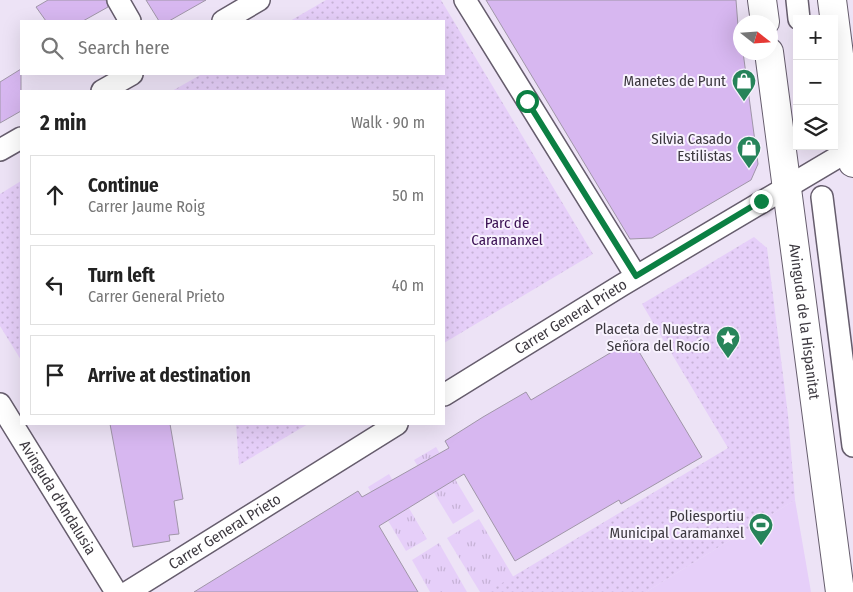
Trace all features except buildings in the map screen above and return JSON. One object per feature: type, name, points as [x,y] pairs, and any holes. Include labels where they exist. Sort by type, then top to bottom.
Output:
[{"type":"street","points":[[118,0],[129,20]]},
{"type":"street","points":[[225,20],[259,0]]},
{"type":"street","points":[[464,0],[636,276]]},
{"type":"street","points":[[762,0],[764,15]]},
{"type":"street","points":[[797,0],[799,15]]},
{"type":"street","points":[[832,0],[852,153]]},
{"type":"street","name":"Avinguda de la Hispanitat","points":[[770,60],[840,592]]},
{"type":"street","points":[[104,90],[130,75]]},
{"type":"street","points":[[0,150],[20,139]]},
{"type":"street","name":"Carrer General Prieto","points":[[445,394],[787,185],[852,153]]},
{"type":"street","points":[[822,197],[853,446]]},
{"type":"street","name":"Avinguda d'Andalusia","points":[[0,404],[116,592]]},
{"type":"street","name":"Carrer General Prieto","points":[[128,592],[395,425]]},
{"type":"green space","name":"Parc de Caramanxel","points":[[326,0],[441,0],[593,254],[445,342],[445,90],[174,90],[200,75],[445,75],[445,20],[292,20]]},
{"type":"green space","points":[[20,182],[20,358],[0,326],[0,194]]},
{"type":"green space","points":[[754,237],[767,248],[788,415],[795,500],[646,592],[487,592],[728,448],[642,304]]},
{"type":"green space","points":[[236,425],[306,425],[239,465]]},
{"type":"green space","points":[[436,447],[474,511],[453,524],[414,460]]},
{"type":"green space","points":[[389,474],[427,539],[406,551],[368,487]]},
{"type":"green space","name":"Poliesportiu Municipal Caramanxel","points":[[795,500],[811,592],[646,592]]},
{"type":"green space","points":[[479,519],[514,578],[491,592],[480,592],[447,538]]},
{"type":"green space","points":[[439,543],[467,592],[430,592],[412,560]]},
{"type":"place","name":"Manetes de Punt","points":[[744,102]]},
{"type":"place","name":"Silvia Casado Estilistas","points":[[749,169]]},
{"type":"place","name":"Placeta de Nuestra Señora del Rocío","points":[[728,359]]},
{"type":"place","name":"Poliesportiu Municipal Caramanxel","points":[[761,546]]},
{"type":"route","points":[[527,101],[636,276],[761,201]]}]
